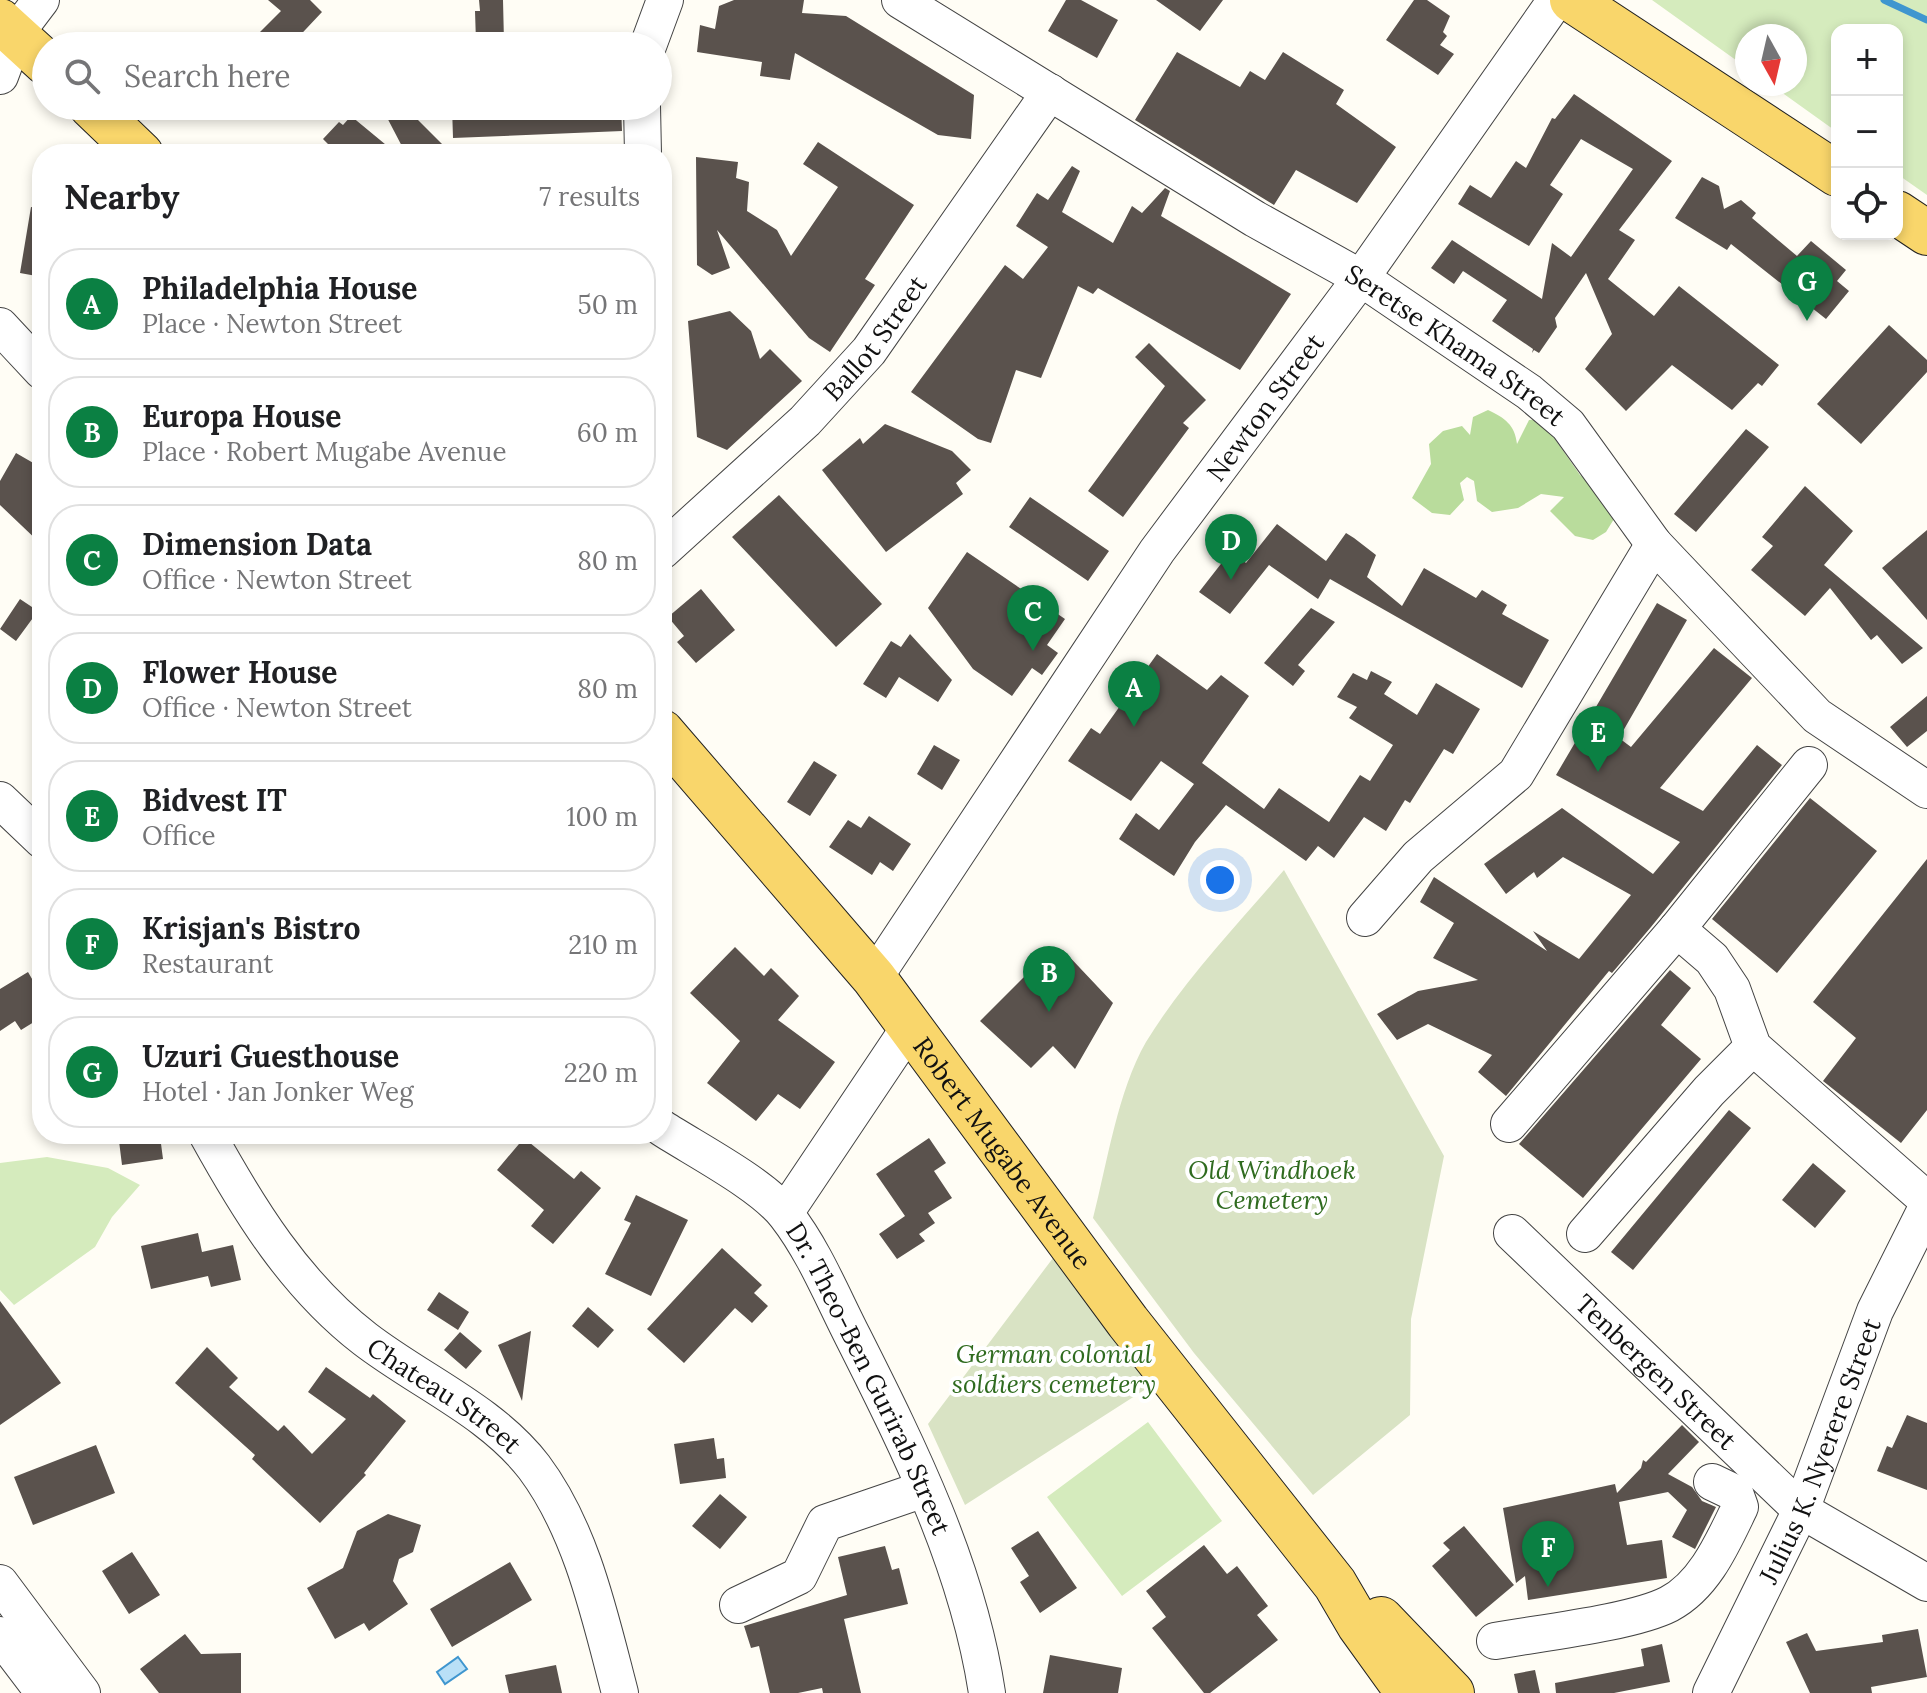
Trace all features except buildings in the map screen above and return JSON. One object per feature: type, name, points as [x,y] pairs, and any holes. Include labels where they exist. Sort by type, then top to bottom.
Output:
[{"type":"main road","points":[[1572,0],[1831,170]]},
{"type":"main road","points":[[106,120],[131,144]]},
{"type":"main road","points":[[1903,217],[1927,233]]},
{"type":"main road","name":"Robert Mugabe Avenue","points":[[672,744],[911,1025],[1128,1322],[1335,1584],[1359,1625],[1408,1693]]},
{"type":"main road","name":"Robert Mugabe Avenue","points":[[1335,1584],[1377,1615],[1452,1693]]},
{"type":"street","points":[[653,32],[665,0]]},
{"type":"street","name":"Seretse Khama Street","points":[[900,0],[1255,219],[1361,278],[1504,373],[1568,425],[1654,544],[1817,716],[1927,790]]},
{"type":"street","name":"Newton Street","points":[[874,978],[1157,551],[1361,278],[1556,0]]},
{"type":"street","points":[[0,76],[26,29]]},
{"type":"street","name":"Ballot Street","points":[[672,542],[805,421],[869,351],[1050,92]]},
{"type":"street","points":[[642,120],[643,144]]},
{"type":"street","points":[[0,326],[32,360]]},
{"type":"street","points":[[1365,918],[1407,867],[1516,774],[1654,544]]},
{"type":"street","points":[[1509,1124],[1677,929],[1809,765]]},
{"type":"street","points":[[0,800],[32,830]]},
{"type":"street","points":[[1677,929],[1712,959],[1732,989],[1753,1047],[1927,1200]]},
{"type":"street","points":[[785,1213],[911,1025]]},
{"type":"street","points":[[1585,1234],[1709,1091],[1753,1047]]},
{"type":"street","name":"Dr. Theo-Ben Gurirab Street","points":[[672,1134],[743,1180],[785,1213],[815,1261],[888,1407],[963,1586],[980,1649],[987,1693]]},
{"type":"street","name":"Chateau Street","points":[[212,1144],[244,1202],[297,1274],[362,1337],[415,1376],[489,1422],[513,1442],[535,1468],[571,1533],[604,1630],[620,1693]]},
{"type":"street","name":"Julius K. Nyerere Street","points":[[1711,1693],[1801,1510],[1875,1311],[1927,1207]]},
{"type":"street","name":"Tenbergen Street","points":[[1512,1233],[1801,1510],[1927,1583]]},
{"type":"street","points":[[1495,1641],[1632,1615],[1669,1604],[1692,1585],[1717,1555],[1740,1507],[1735,1493],[1710,1489],[1730,1440]]},
{"type":"street","points":[[738,1605],[799,1576],[825,1523],[924,1489]]},
{"type":"street","points":[[0,1583],[82,1693]]},
{"type":"street","points":[[0,1635],[44,1693]]},
{"type":"green space","points":[[1652,0],[1927,0],[1927,195],[1903,178],[1903,24],[1831,24],[1831,128],[1787,96],[1807,96],[1807,24],[1735,24],[1735,59]]},
{"type":"green space","points":[[1488,410],[1508,423],[1517,444],[1529,420],[1541,419],[1580,475],[1594,485],[1614,519],[1606,532],[1593,540],[1575,536],[1550,511],[1564,497],[1541,494],[1518,508],[1492,512],[1477,501],[1474,481],[1467,477],[1460,483],[1464,500],[1450,515],[1432,513],[1412,498],[1431,464],[1429,444],[1443,431],[1462,426],[1470,435],[1473,417]]},
{"type":"green space","name":"Old Windhoek Cemetery","points":[[1284,870],[1444,1156],[1411,1319],[1410,1415],[1313,1495],[1194,1353],[1093,1218],[1114,1128],[1128,1082],[1146,1042],[1194,975]]},
{"type":"green space","points":[[47,1157],[108,1168],[140,1185],[112,1217],[95,1247],[14,1305],[0,1290],[0,1163]]},
{"type":"green space","name":"German colonial soldiers cemetery","points":[[1053,1258],[1152,1385],[965,1505],[928,1424]]},
{"type":"green space","points":[[1148,1422],[1222,1521],[1122,1596],[1047,1497]]},
{"type":"water","points":[[458,1657],[467,1669],[445,1684],[437,1672]]},
{"type":"waterway","points":[[1884,0],[1927,20]]},
{"type":"place","name":"Uzuri Guesthouse","points":[[1807,321]]},
{"type":"place","name":"Flower House","points":[[1231,580]]},
{"type":"place","name":"Dimension Data","points":[[1033,651]]},
{"type":"place","name":"Philadelphia House","points":[[1134,727]]},
{"type":"place","name":"Bidvest IT","points":[[1598,772]]},
{"type":"place","name":"Europa House","points":[[1049,1012]]},
{"type":"place","name":"Krisjan's Bistro","points":[[1548,1587]]}]
